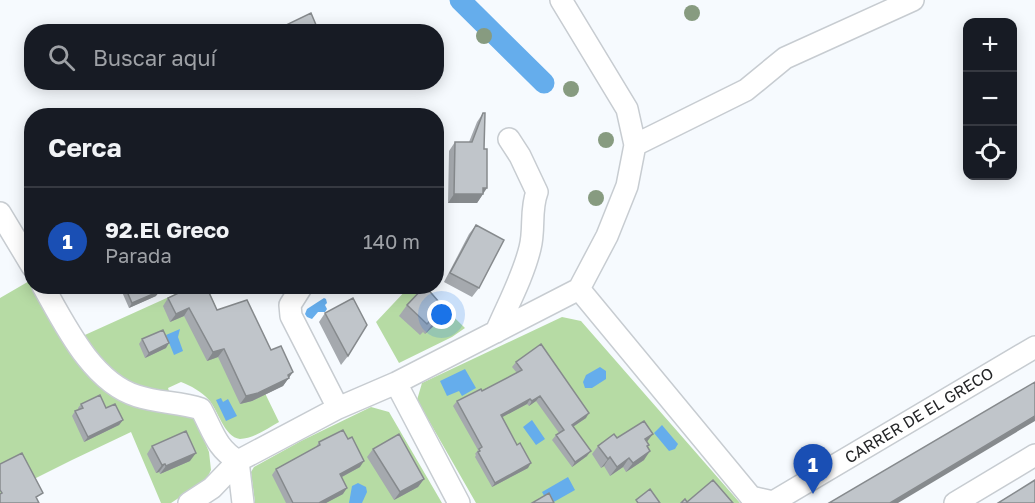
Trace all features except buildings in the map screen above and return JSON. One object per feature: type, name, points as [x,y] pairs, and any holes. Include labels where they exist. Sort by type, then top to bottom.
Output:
[{"type":"street","points":[[189,503],[212,488],[238,461],[338,408],[396,383],[579,289],[607,236],[627,186],[635,145],[627,109],[561,0]]},
{"type":"street","points":[[635,145],[746,90],[785,58],[913,0]]},
{"type":"street","points":[[496,332],[523,273],[531,246],[533,202],[537,192],[510,139]]},
{"type":"street","points":[[0,213],[24,253]]},
{"type":"street","points":[[579,289],[751,497],[773,502]]},
{"type":"street","points":[[48,294],[79,348],[105,378],[119,389],[135,396],[154,401],[170,401],[201,409],[221,448],[238,461]]},
{"type":"street","points":[[297,294],[290,305],[291,316],[338,408]]},
{"type":"street","name":"CARRER DE EL GRECO","points":[[773,502],[1035,347]]},
{"type":"street","points":[[396,383],[459,503]]},
{"type":"street","points":[[955,503],[1035,455]]},
{"type":"street","points":[[238,461],[243,503]]},
{"type":"green space","points":[[24,284],[24,294],[40,294],[103,386],[124,403],[145,409],[179,407],[194,416],[209,452],[211,470],[206,480],[171,503],[161,503],[131,432],[0,496],[0,298]]},
{"type":"green space","points":[[176,294],[210,294],[216,307],[212,309],[245,352],[279,422],[245,439],[234,437],[212,404],[196,389],[181,382],[168,388],[170,394],[128,390],[76,339]]},
{"type":"green space","points":[[402,294],[430,294],[465,328],[452,337],[399,363],[376,322]]},
{"type":"green space","points":[[562,317],[581,321],[740,503],[476,503],[417,400],[422,383]]},
{"type":"green space","points":[[371,407],[389,412],[442,503],[255,503],[251,472],[254,467]]},
{"type":"water","points":[[324,298],[327,303],[325,312],[318,312],[312,319],[307,317],[305,314],[307,309]]},
{"type":"water","points":[[180,329],[178,337],[183,351],[174,355],[166,335]]},
{"type":"water","points":[[600,367],[606,371],[606,379],[592,388],[585,388],[583,382],[586,375]]},
{"type":"water","points":[[465,369],[476,388],[462,396],[459,391],[447,396],[440,381]]},
{"type":"water","points":[[221,398],[223,402],[228,399],[237,416],[226,421],[216,400]]},
{"type":"water","points":[[532,420],[545,439],[536,445],[523,427]]},
{"type":"water","points":[[662,425],[678,444],[675,449],[669,451],[654,433]]},
{"type":"water","points":[[568,477],[575,490],[548,503],[542,492]]},
{"type":"water","points":[[358,483],[366,487],[367,492],[362,503],[349,503],[352,486]]},
{"type":"waterway","points":[[460,0],[544,83]]},
{"type":"place","name":"92.El Greco","points":[[813,494]]}]
